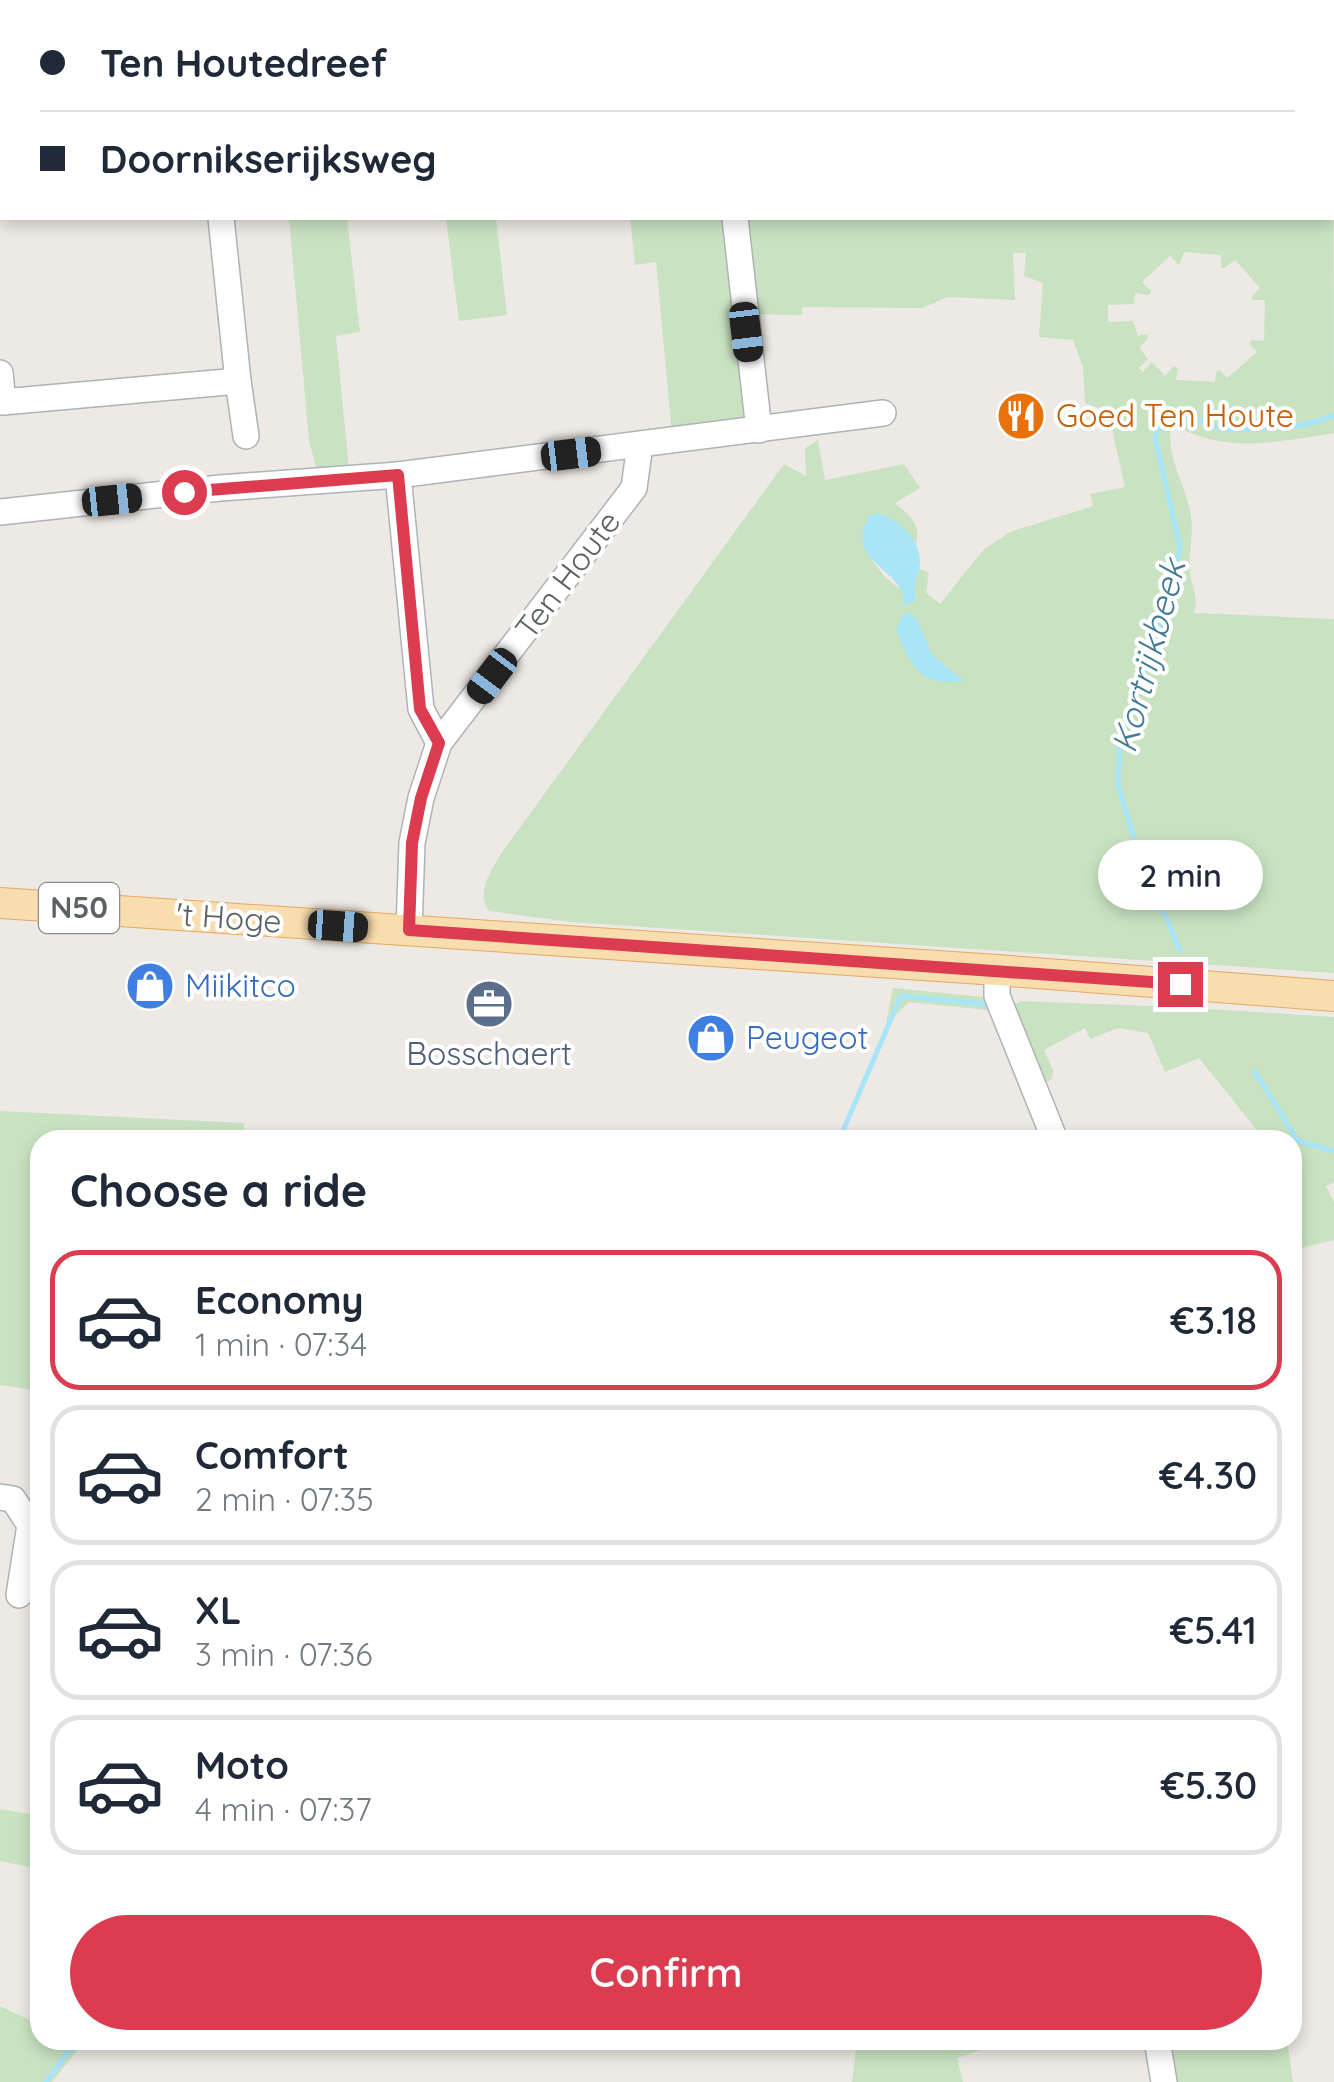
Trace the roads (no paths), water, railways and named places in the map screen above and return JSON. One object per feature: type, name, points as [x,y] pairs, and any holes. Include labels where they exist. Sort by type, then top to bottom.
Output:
[{"type":"main road","name":"'t Hoge","points":[[0,903],[998,970]]},
{"type":"main road","name":"N50","points":[[998,970],[1334,996]]},
{"type":"street","points":[[221,220],[246,436]]},
{"type":"street","points":[[735,220],[759,430]]},
{"type":"street","points":[[0,373],[2,402],[238,380]]},
{"type":"street","points":[[0,512],[220,488],[398,475],[883,414]]},
{"type":"street","name":"Ten Houte","points":[[409,930],[412,843],[421,798],[439,743],[634,488],[640,445]]},
{"type":"street","points":[[398,475],[420,709],[439,743]]},
{"type":"street","points":[[998,970],[997,996],[1051,1130]]},
{"type":"street","points":[[0,1496],[13,1500],[30,1525],[19,1596]]},
{"type":"street","points":[[1159,2050],[1164,2082]]},
{"type":"water","points":[[878,513],[906,530],[919,552],[916,600],[904,606],[901,590],[871,558],[862,540],[870,515]]},
{"type":"water","points":[[909,613],[917,619],[932,655],[964,681],[937,681],[913,664],[896,630],[902,616]]},
{"type":"waterway","name":"Kortrijkbeek","points":[[1180,950],[1140,859],[1118,785],[1120,742],[1162,622],[1180,547],[1155,437],[1166,408],[1225,430],[1304,425],[1334,416]]},
{"type":"waterway","points":[[843,1130],[901,996],[985,1004]]},
{"type":"waterway","name":"Kortrijkbeek","points":[[1255,1072],[1291,1130]]},
{"type":"waterway","name":"Kortrijkbeek","points":[[1302,1142],[1334,1151]]},
{"type":"waterway","points":[[46,2082],[71,2050]]},
{"type":"place","name":"Goed Ten Houte","points":[[1021,416]]},
{"type":"place","name":"Miikitco","points":[[150,986]]},
{"type":"place","name":"Bosschaert","points":[[489,1004]]},
{"type":"place","name":"Peugeot","points":[[711,1038]]}]
